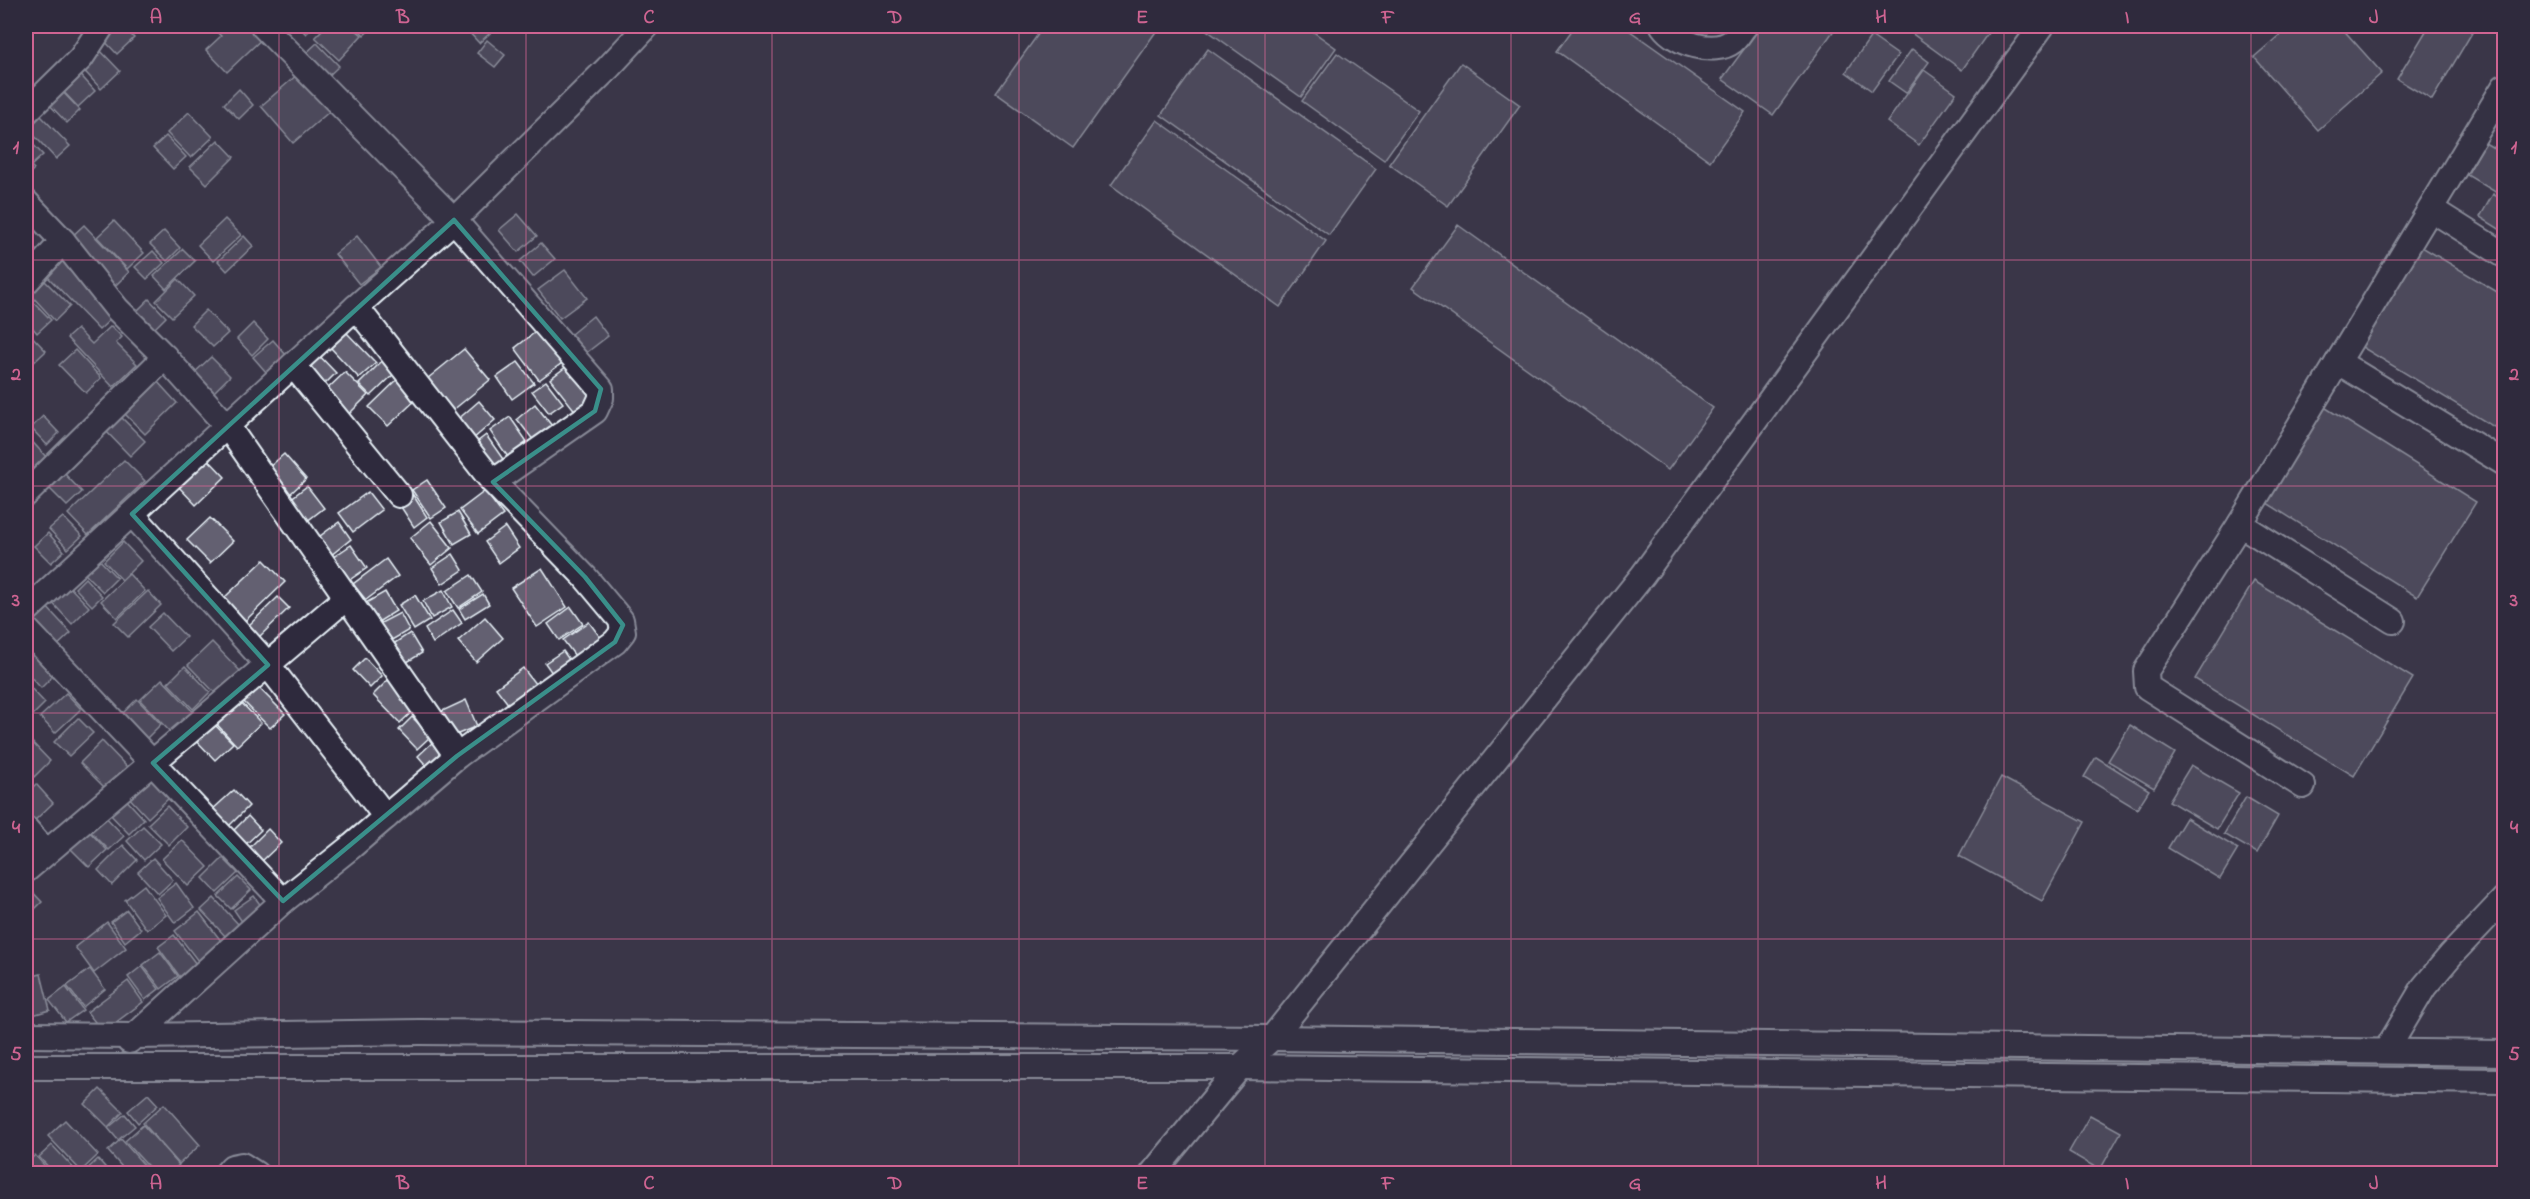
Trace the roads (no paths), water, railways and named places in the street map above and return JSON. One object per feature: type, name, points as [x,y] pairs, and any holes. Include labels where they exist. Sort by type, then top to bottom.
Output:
[{"type":"street","points":[[26,112],[81,58],[102,26]]},
{"type":"street","points":[[263,26],[454,220],[601,389],[601,398],[595,411],[493,482]]},
{"type":"street","points":[[26,611],[356,307],[454,220],[608,68],[646,26]]},
{"type":"street","points":[[1663,26],[1669,34],[1707,49],[1732,42],[1745,26]]},
{"type":"street","points":[[1152,1173],[1240,1067],[1272,1038],[1643,575],[2042,26]]},
{"type":"street","points":[[2302,786],[2147,687],[2146,671],[2240,524],[2505,87]]},
{"type":"street","points":[[26,202],[63,241],[117,309],[165,357],[228,427],[457,756]]},
{"type":"street","points":[[2431,209],[2505,255]]},
{"type":"street","points":[[26,282],[63,241]]},
{"type":"street","points":[[101,1067],[283,901],[457,756],[615,642],[623,632],[621,621],[585,577],[493,482],[356,307]]},
{"type":"street","points":[[26,494],[165,357]]},
{"type":"street","points":[[2338,362],[2504,463]]},
{"type":"street","points":[[293,365],[399,495]]},
{"type":"street","points":[[132,514],[268,665],[386,817]]},
{"type":"street","points":[[2240,524],[2394,621]]},
{"type":"street","points":[[26,870],[346,598]]},
{"type":"street","points":[[26,629],[283,901]]},
{"type":"street","points":[[26,829],[46,852]]},
{"type":"street","points":[[2386,1052],[2424,987],[2451,955],[2505,899]]},
{"type":"street","points":[[26,1035],[135,1036],[420,1032],[1272,1038],[2505,1053]]},
{"type":"street","points":[[26,1067],[1240,1067],[2505,1081]]},
{"type":"street","points":[[226,1173],[232,1167],[242,1165],[256,1173]]}]
